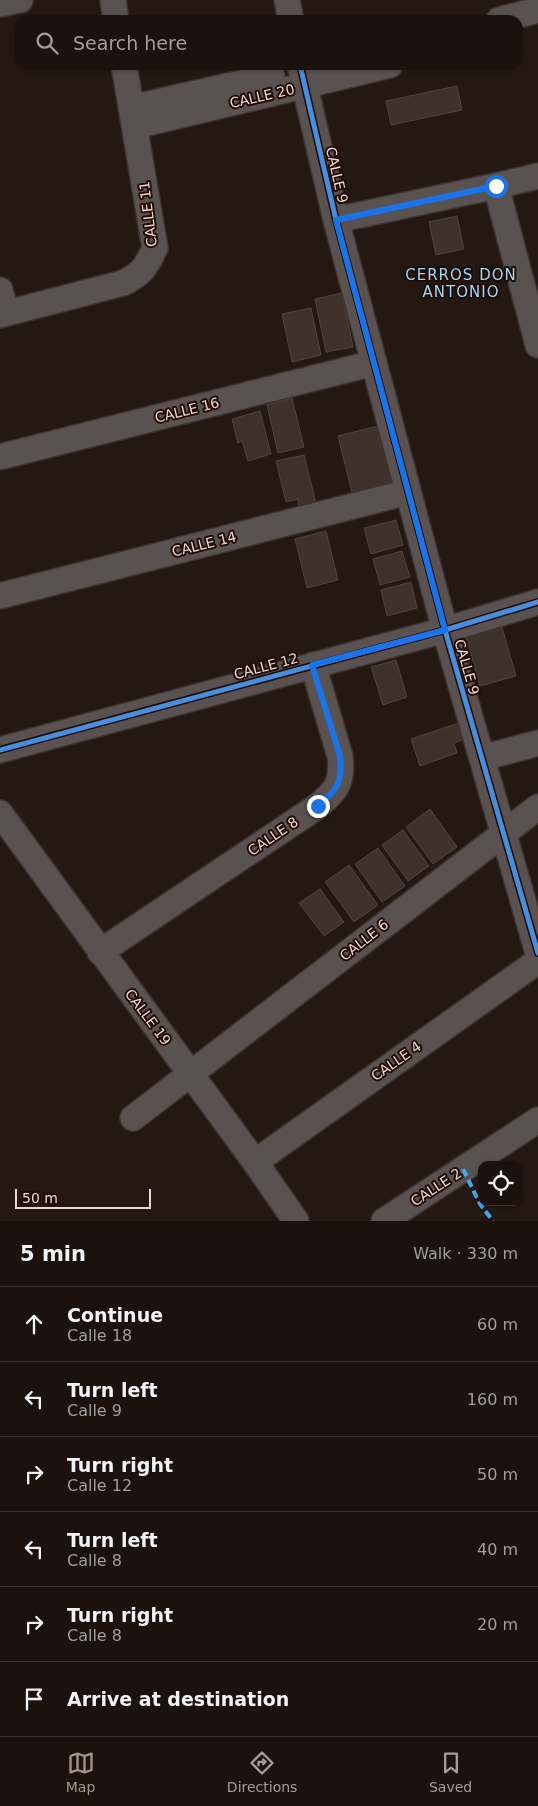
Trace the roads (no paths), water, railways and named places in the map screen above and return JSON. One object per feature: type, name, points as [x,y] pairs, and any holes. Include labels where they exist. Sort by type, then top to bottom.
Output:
[{"type":"street","points":[[0,4],[20,0]]},
{"type":"street","points":[[113,0],[115,15]]},
{"type":"street","points":[[287,0],[290,15]]},
{"type":"street","points":[[518,15],[538,10]]},
{"type":"street","points":[[523,32],[538,28]]},
{"type":"street","name":"CALLE 11","points":[[2,306],[122,283],[137,276],[147,266],[155,248],[125,70]]},
{"type":"street","name":"CALLE 20","points":[[133,117],[307,72],[331,70]]},
{"type":"street","name":"CALLE 9","points":[[307,72],[336,220],[445,630],[538,953]]},
{"type":"street","points":[[336,220],[538,176]]},
{"type":"street","points":[[496,186],[535,319],[538,345]]},
{"type":"street","name":"CALLE 16","points":[[0,456],[374,363]]},
{"type":"street","name":"CALLE 14","points":[[0,596],[408,492]]},
{"type":"street","name":"CALLE 12","points":[[0,750],[445,630],[538,602]]},
{"type":"street","name":"CALLE 8","points":[[100,952],[318,806],[334,793],[339,785],[342,769],[340,756],[312,665]]},
{"type":"street","points":[[482,758],[538,743]]},
{"type":"street","name":"CALLE 6","points":[[133,1118],[538,807]]},
{"type":"street","name":"CALLE 19","points":[[0,813],[296,1221]]},
{"type":"street","name":"CALLE 4","points":[[255,1162],[538,961]]},
{"type":"street","name":"CALLE 2","points":[[384,1221],[538,1120]]},
{"type":"district","name":"CERROS DON ANTONIO","points":[[461,284]]}]
